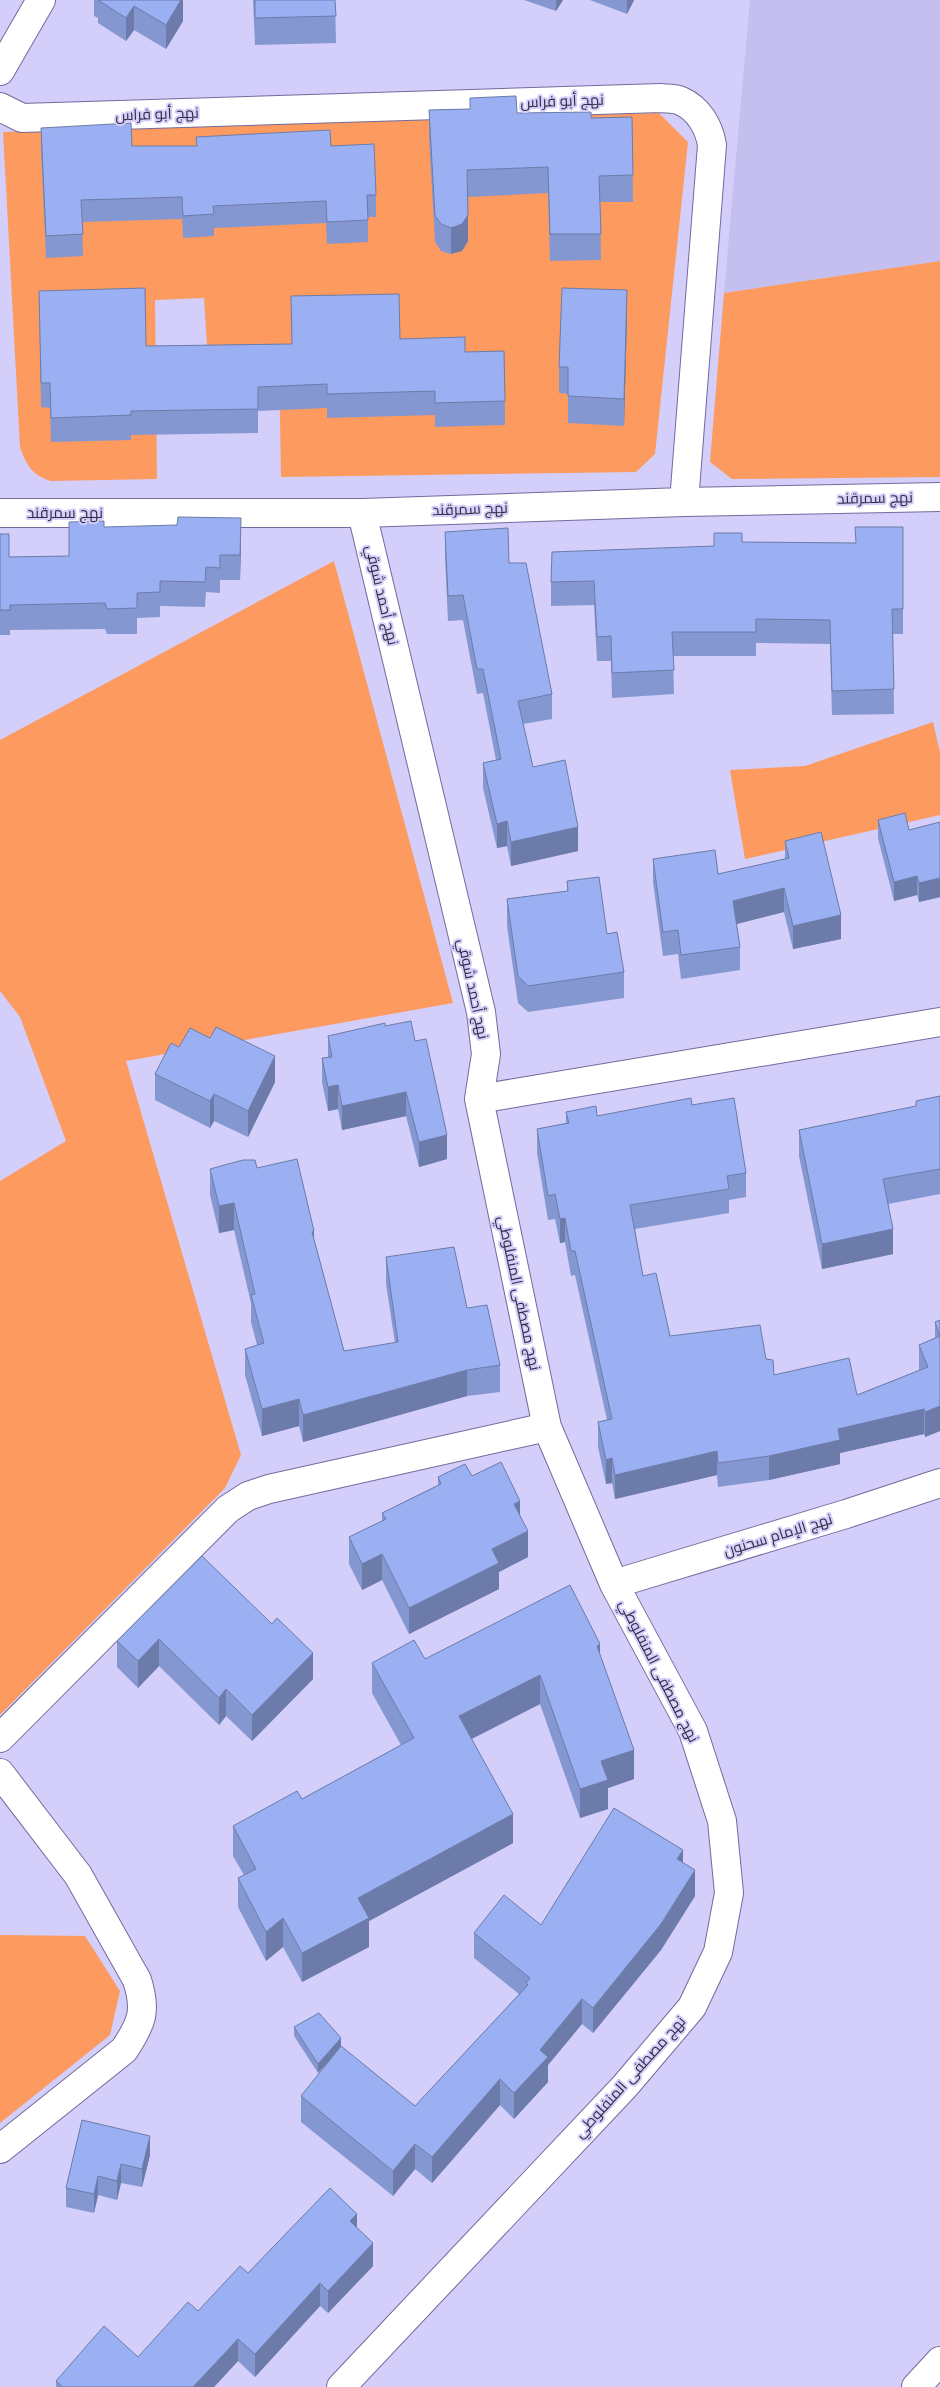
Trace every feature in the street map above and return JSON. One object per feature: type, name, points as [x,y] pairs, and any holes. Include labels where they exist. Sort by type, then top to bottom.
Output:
[{"type":"street","points":[[0,71],[41,0]]},
{"type":"street","name":"نهج أبو فراس","points":[[0,107],[22,118],[651,98],[680,100],[704,120],[710,132],[712,146],[684,502]]},
{"type":"street","name":"نهج سمرقند","points":[[0,513],[362,513],[684,502],[940,497]]},
{"type":"street","name":"نهج أحمد شوقي","points":[[362,513],[481,1012],[486,1054],[479,1099]]},
{"type":"street","points":[[479,1099],[940,1022]]},
{"type":"street","name":"نهج مصطفى المنفلوطي","points":[[341,2387],[625,2086],[692,2007],[718,1952],[729,1893],[722,1821],[693,1731],[614,1584],[547,1427],[479,1099]]},
{"type":"street","points":[[0,1738],[228,1509],[248,1496],[269,1489],[547,1427]]},
{"type":"street","name":"نهج الإمام سحنون","points":[[614,1584],[837,1517],[940,1483]]},
{"type":"street","points":[[0,1773],[78,1875],[137,1980],[143,1998],[143,2013],[139,2028],[124,2050],[0,2149]]},
{"type":"street","points":[[916,2387],[940,2361]]},
{"type":"shaded area","points":[[750,0],[940,0],[940,261],[724,293]]},
{"type":"shaded area","points":[[659,113],[688,142],[655,454],[636,472],[281,477],[279,359],[208,361],[204,298],[155,300],[157,479],[51,481],[35,473],[25,459],[20,447],[3,132]]},
{"type":"shaded area","points":[[940,261],[940,477],[732,479],[710,462],[724,293]]},
{"type":"shaded area","points":[[334,561],[453,1003],[126,1061],[241,1455],[225,1488],[0,1715],[0,1181],[66,1141],[20,1017],[0,991],[0,740]]},
{"type":"shaded area","points":[[933,722],[940,752],[940,815],[745,859],[730,770],[805,766]]},
{"type":"shaded area","points":[[0,1935],[85,1936],[120,1991],[110,2035],[0,2123]]},
{"type":"building","points":[[98,0],[181,0],[166,25],[134,6],[126,18]]},
{"type":"building","points":[[255,0],[335,0],[336,16],[255,18]]},
{"type":"building","points":[[516,96],[517,113],[591,112],[591,118],[632,117],[633,175],[599,176],[601,234],[550,234],[548,167],[467,170],[468,215],[462,224],[451,228],[441,224],[435,216],[429,110],[470,109],[470,98]]},
{"type":"building","points":[[131,123],[132,146],[197,146],[196,137],[330,130],[331,146],[374,144],[376,195],[367,195],[368,220],[327,222],[326,201],[213,206],[214,214],[183,216],[182,197],[81,200],[83,234],[46,236],[41,128]]},
{"type":"building","points":[[145,288],[146,346],[292,344],[291,296],[399,294],[400,339],[465,337],[465,352],[504,351],[505,401],[435,403],[435,391],[327,394],[327,384],[258,387],[258,409],[131,411],[131,415],[51,418],[50,383],[41,383],[39,291]]},
{"type":"building","points":[[562,288],[627,290],[624,399],[568,396],[568,367],[559,367]]},
{"type":"building","points":[[178,517],[241,518],[240,555],[220,555],[220,568],[206,567],[205,582],[160,581],[160,592],[137,593],[137,608],[107,609],[105,603],[10,605],[10,610],[0,610],[0,534],[9,534],[9,557],[69,556],[69,522],[104,521],[104,527],[177,525]]},
{"type":"building","points":[[855,527],[903,527],[903,609],[892,609],[894,689],[832,691],[830,620],[756,619],[756,632],[672,632],[674,670],[612,673],[611,636],[597,637],[594,581],[551,582],[552,552],[714,546],[714,533],[742,533],[742,542],[856,543]]},
{"type":"building","points":[[508,528],[509,563],[526,563],[552,694],[518,701],[533,767],[565,760],[578,827],[511,842],[507,821],[497,824],[483,763],[501,759],[483,669],[477,669],[463,595],[448,596],[445,532]]},
{"type":"building","points":[[905,813],[909,830],[940,822],[940,878],[919,883],[917,876],[894,882],[878,820]]},
{"type":"building","points":[[821,832],[841,915],[793,926],[784,888],[733,901],[740,947],[681,955],[678,930],[663,932],[653,859],[715,850],[718,874],[789,858],[785,841]]},
{"type":"building","points":[[599,877],[607,934],[617,932],[624,972],[528,986],[518,976],[507,899],[568,891],[567,881]]},
{"type":"building","points":[[411,1021],[415,1041],[426,1039],[447,1135],[419,1142],[406,1092],[342,1106],[338,1085],[328,1087],[322,1058],[332,1057],[328,1036],[385,1023],[385,1026]]},
{"type":"building","points":[[216,1027],[275,1056],[248,1111],[214,1094],[210,1101],[155,1074],[171,1043],[179,1047],[190,1028],[210,1038]]},
{"type":"building","points":[[940,1096],[940,1169],[883,1179],[893,1229],[822,1244],[799,1130],[916,1106],[916,1101]]},
{"type":"building","points":[[691,1098],[692,1105],[734,1098],[746,1173],[727,1176],[729,1189],[630,1205],[643,1276],[656,1273],[670,1336],[760,1325],[766,1359],[773,1360],[774,1375],[849,1358],[857,1395],[928,1367],[919,1345],[940,1336],[940,1406],[925,1412],[924,1409],[838,1429],[840,1440],[769,1456],[718,1463],[717,1451],[615,1475],[612,1458],[606,1460],[598,1422],[612,1419],[575,1251],[571,1251],[565,1218],[560,1219],[555,1194],[548,1196],[537,1129],[569,1123],[566,1112],[596,1106],[597,1116]]},
{"type":"building","points":[[297,1159],[314,1231],[312,1232],[344,1351],[398,1342],[386,1257],[454,1247],[467,1308],[487,1305],[500,1365],[467,1370],[303,1415],[299,1399],[262,1409],[245,1349],[264,1343],[251,1295],[255,1294],[234,1203],[219,1206],[210,1169],[243,1160],[255,1160],[257,1168]]},
{"type":"building","points":[[940,1320],[940,1336],[935,1322]]},
{"type":"building","points":[[501,1462],[520,1501],[514,1504],[528,1531],[492,1549],[499,1563],[409,1608],[382,1554],[362,1564],[349,1537],[386,1519],[382,1513],[441,1484],[438,1477],[465,1464],[472,1476]]},
{"type":"building","points":[[202,1556],[272,1624],[277,1618],[313,1653],[252,1715],[226,1689],[219,1698],[159,1639],[138,1661],[117,1641]]},
{"type":"building","points":[[570,1585],[600,1644],[597,1646],[634,1750],[601,1761],[608,1780],[580,1789],[540,1675],[459,1716],[513,1814],[358,1898],[369,1918],[302,1953],[283,1918],[266,1932],[238,1878],[256,1869],[233,1826],[297,1791],[302,1799],[414,1738],[372,1663],[414,1640],[425,1659]]},
{"type":"building","points":[[614,1808],[683,1850],[677,1859],[695,1870],[661,1924],[593,2008],[582,1999],[540,2050],[548,2057],[514,2093],[500,2079],[432,2157],[415,2144],[393,2171],[301,2096],[341,2046],[415,2106],[528,1985],[526,1983],[530,1978],[474,1933],[504,1895],[541,1925]]},
{"type":"building","points":[[319,2013],[341,2038],[318,2064],[294,2027]]},
{"type":"building","points":[[82,2120],[150,2136],[142,2169],[121,2164],[117,2181],[98,2176],[94,2194],[66,2188]]},
{"type":"building","points":[[330,2188],[357,2214],[350,2221],[373,2243],[328,2291],[320,2283],[255,2354],[238,2339],[193,2387],[63,2387],[56,2381],[104,2326],[138,2357],[188,2302],[198,2311],[240,2266],[248,2273]]}]
